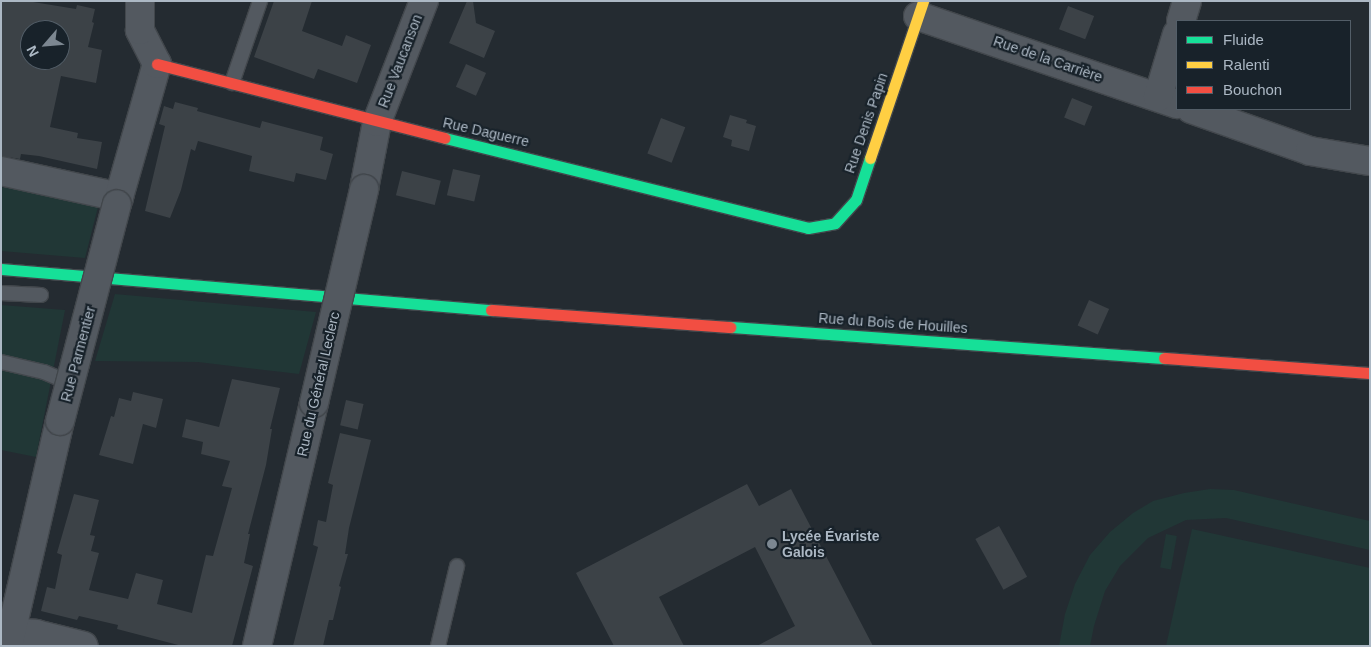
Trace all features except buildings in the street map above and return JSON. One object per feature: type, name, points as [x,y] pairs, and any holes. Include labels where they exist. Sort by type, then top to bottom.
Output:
[{"type":"main road","name":"Rue Denis Papin","points":[[808,228],[835,223],[856,200],[921,9]]},
{"type":"main road","name":"Rue Daguerre","points":[[157,64],[377,122],[508,152],[808,228]]},
{"type":"main road","name":"Rue du Bois de Houilles","points":[[1,269],[413,304],[1370,373]]},
{"type":"street","points":[[140,1],[140,30],[157,64]]},
{"type":"street","name":"Rue Vaucanson","points":[[377,122],[424,1]]},
{"type":"street","points":[[1181,20],[1187,1]]},
{"type":"street","name":"Rue de la Carrière","points":[[921,9],[1168,101]]},
{"type":"street","points":[[1168,101],[1176,41]]},
{"type":"street","name":"Rue Parmentier","points":[[7,636],[60,421],[118,201],[157,64]]},
{"type":"street","points":[[1194,110],[1310,151],[1370,161]]},
{"type":"street","name":"Rue du Général Leclerc","points":[[257,646],[364,189],[377,122]]},
{"type":"street","points":[[1,171],[118,201]]},
{"type":"street","points":[[7,636],[36,634],[84,646]]},
{"type":"lane","points":[[232,83],[260,1]]},
{"type":"lane","points":[[1,293],[41,295]]},
{"type":"lane","points":[[1,362],[44,372],[70,383]]},
{"type":"lane","points":[[438,646],[457,566]]},
{"type":"green space","points":[[1,187],[99,203],[85,258],[1,251]]},
{"type":"green space","points":[[115,294],[316,312],[299,374],[198,362],[95,361]]},
{"type":"green space","points":[[1,305],[65,310],[36,457],[1,450]]},
{"type":"green space","points":[[1210,489],[1234,490],[1370,521],[1370,550],[1226,518],[1186,520],[1148,538],[1120,566],[1105,591],[1090,646],[1059,646],[1065,614],[1075,584],[1090,555],[1110,532],[1133,513],[1153,501]]},
{"type":"green space","points":[[1192,529],[1370,568],[1370,646],[1166,646]]},
{"type":"green space","points":[[1166,534],[1177,536],[1171,569],[1160,567]]},
{"type":"traffic: fast","points":[[445,138],[808,228],[835,223],[856,200],[870,158]]},
{"type":"traffic: fast","points":[[1,269],[491,310]]},
{"type":"traffic: fast","points":[[730,327],[1164,358]]},
{"type":"traffic: slow","points":[[870,158],[923,1]]},
{"type":"traffic: jam","points":[[157,64],[445,138]]},
{"type":"traffic: jam","points":[[491,310],[730,327]]},
{"type":"traffic: jam","points":[[1164,358],[1370,373]]},
{"type":"place","name":"Lycée Évariste Galois","points":[[772,544]]}]
